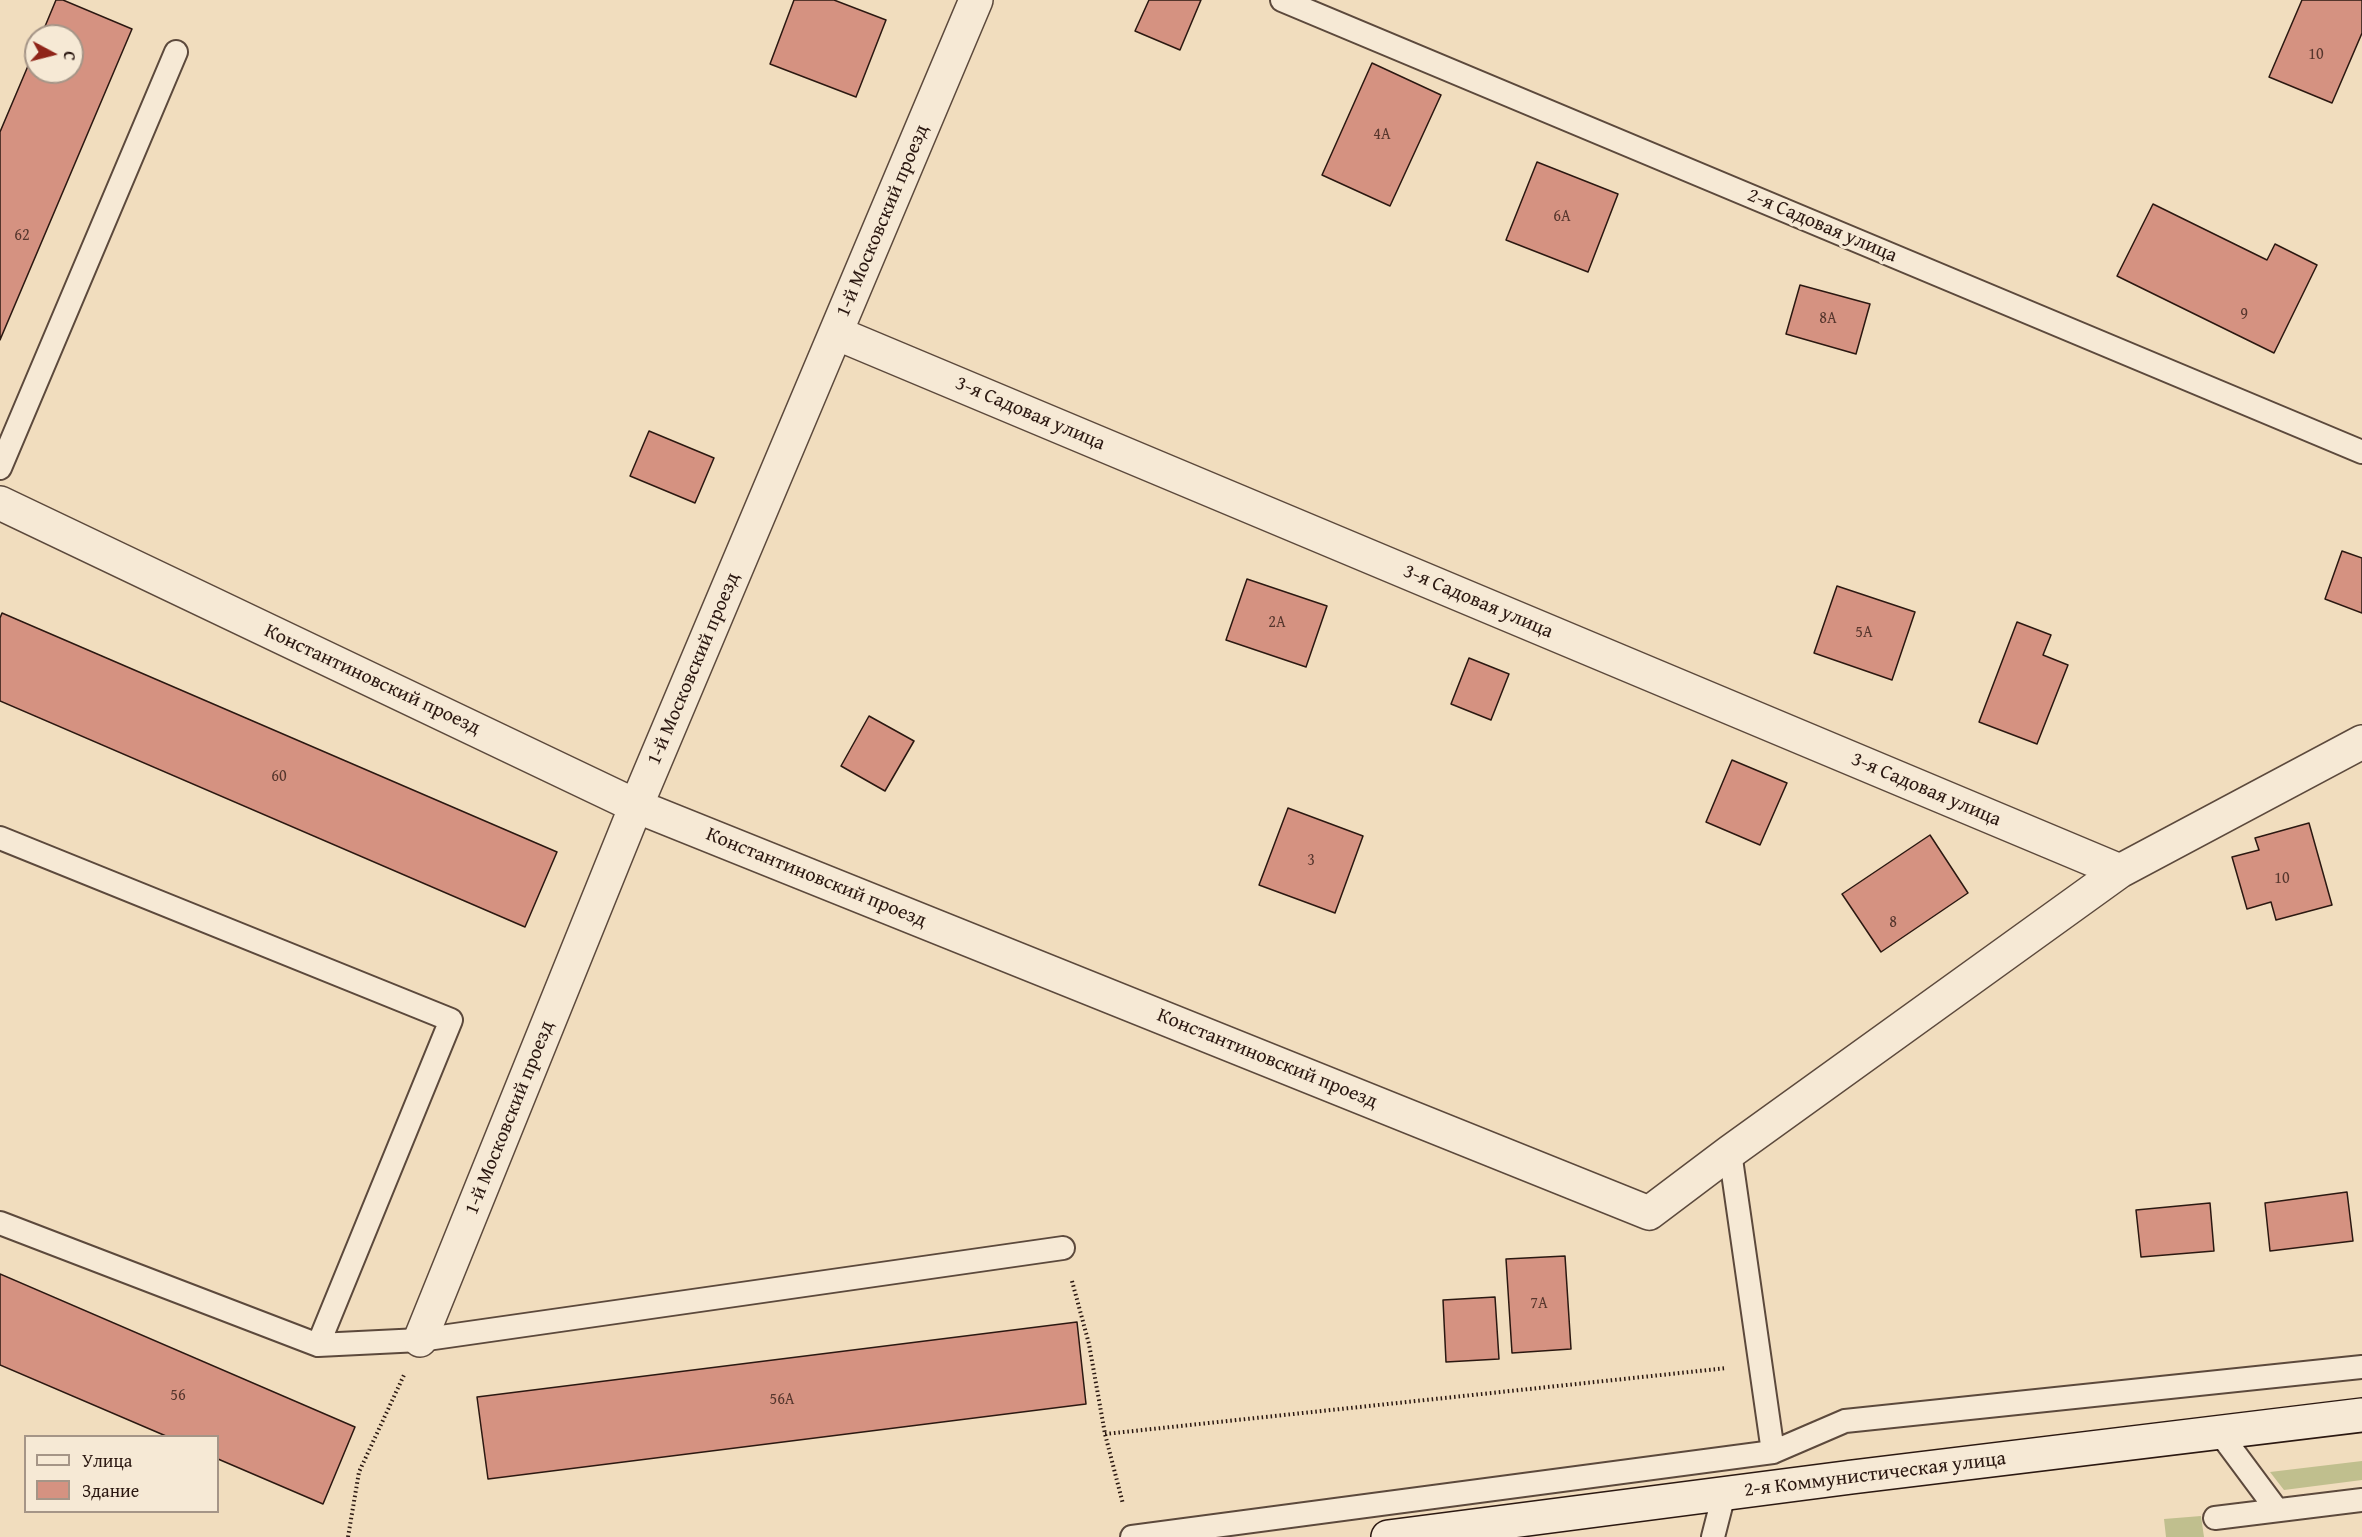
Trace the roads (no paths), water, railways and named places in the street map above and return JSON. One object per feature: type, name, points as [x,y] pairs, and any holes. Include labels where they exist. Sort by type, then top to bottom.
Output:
[{"type":"street","name":"1-й Московский проезд","points":[[420,1340],[636,806],[976,0]]},
{"type":"street","name":"3-я Садовая улица","points":[[836,333],[2120,871]]},
{"type":"street","name":"Константиновский проезд","points":[[0,503],[636,806],[1649,1213],[1730,1152]]},
{"type":"street","points":[[1730,1152],[2120,871],[2362,742]]},
{"type":"street","name":"2-я Коммунистическая улица","points":[[1388,1537],[2362,1415]]},
{"type":"lane","name":"2-я Садовая улица","points":[[1282,0],[2362,452]]},
{"type":"lane","points":[[0,468],[176,52]]},
{"type":"lane","points":[[0,838],[451,1020],[318,1345]]},
{"type":"lane","points":[[1730,1152],[1773,1452]]},
{"type":"lane","points":[[0,1223],[318,1345],[420,1340],[1063,1248]]},
{"type":"lane","points":[[1131,1537],[1773,1452],[1845,1421],[2362,1367]]},
{"type":"lane","points":[[2219,1432],[2277,1510]]},
{"type":"lane","points":[[1713,1537],[1724,1494]]},
{"type":"lane","points":[[2215,1518],[2362,1500]]}]
